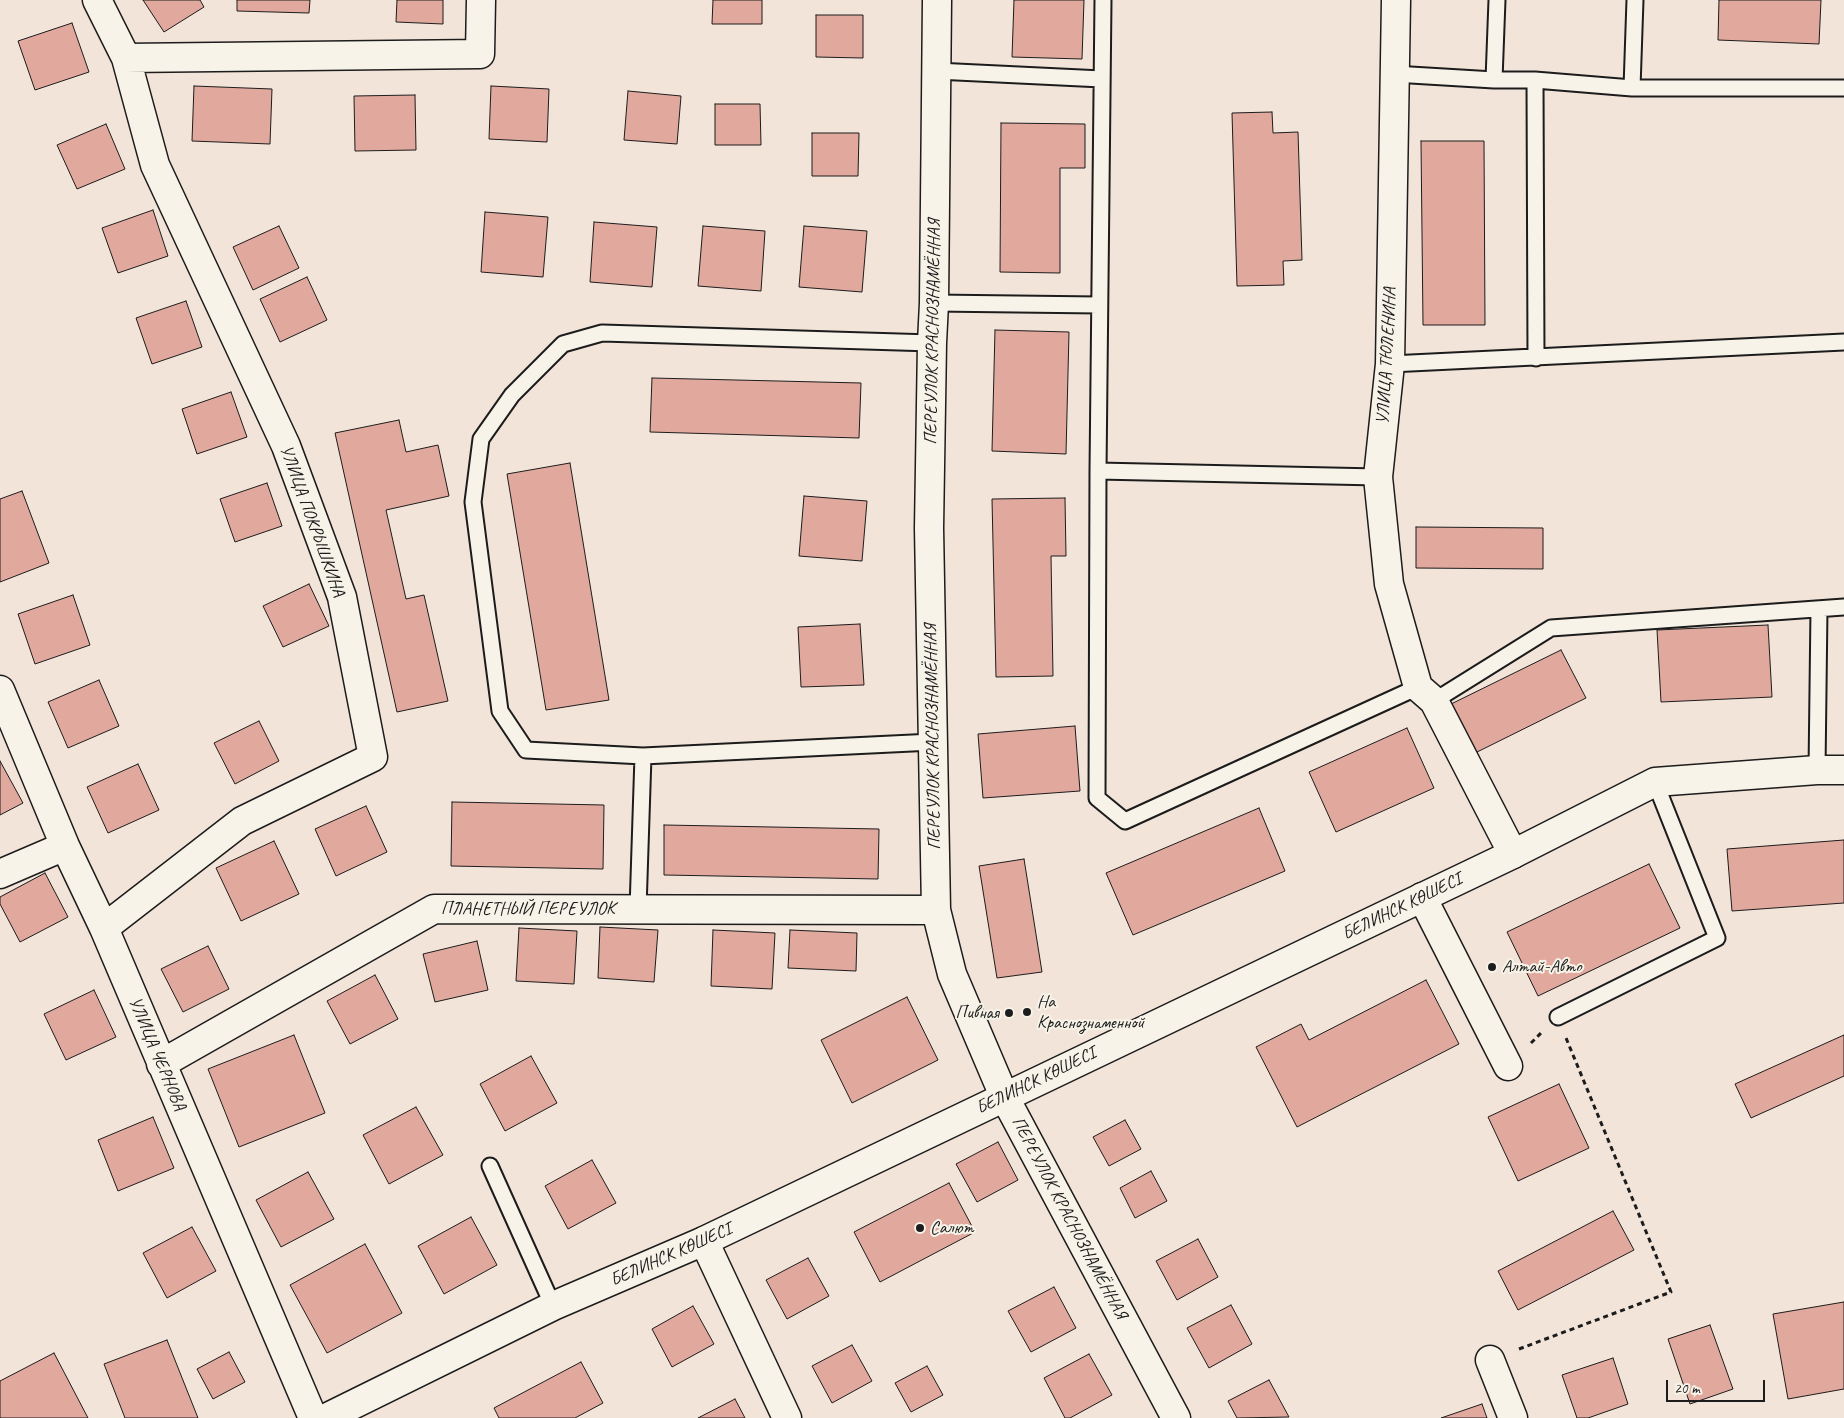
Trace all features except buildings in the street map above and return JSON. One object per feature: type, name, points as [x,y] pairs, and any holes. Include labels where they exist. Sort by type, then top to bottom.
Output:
[{"type":"street","name":"УЛИЦА ПОКРЫШКИНА","points":[[97,0],[126,58],[155,164],[286,446],[342,597],[372,757],[242,821],[104,928]]},
{"type":"street","points":[[126,58],[480,54],[481,0]]},
{"type":"street","name":"ПЕРЕУЛОК КРАСНОЗНАМЁННАЯ","points":[[937,0],[934,303],[929,528],[936,910],[952,974],[1004,1096],[1176,1418]]},
{"type":"street","name":"УЛИЦА ТЮЛЕНИНА","points":[[1396,0],[1390,364],[1378,477],[1389,584],[1426,694],[1513,854]]},
{"type":"street","name":"УЛИЦА ЧЕРНОВА","points":[[0,690],[65,846],[104,928],[313,1418]]},
{"type":"street","name":"БЕЛИНСК КӨШЕСІ","points":[[326,1418],[553,1306],[704,1241],[1513,854],[1655,782],[1817,770],[1844,770]]},
{"type":"street","points":[[0,874],[65,846]]},
{"type":"street","points":[[1422,897],[1508,1066]]},
{"type":"street","name":"ПЛАНЕТНЫЙ ПЕРЕУЛОК","points":[[162,1064],[434,909],[936,910]]},
{"type":"street","points":[[704,1241],[787,1418]]},
{"type":"street","points":[[1490,1360],[1513,1418]]},
{"type":"lane","points":[[1103,0],[1099,305],[1097,798],[1125,821],[1426,694],[1551,628],[1844,608]]},
{"type":"lane","points":[[1494,80],[1497,0]]},
{"type":"lane","points":[[1632,88],[1635,0]]},
{"type":"lane","points":[[936,71],[1102,78]]},
{"type":"lane","points":[[1394,74],[1494,80],[1535,80],[1632,88],[1844,88]]},
{"type":"lane","points":[[1535,80],[1536,358]]},
{"type":"lane","points":[[934,303],[1099,305]]},
{"type":"lane","points":[[932,343],[602,333],[563,344],[512,394],[481,439],[473,502],[500,711],[526,750],[643,756],[933,742]]},
{"type":"lane","points":[[1390,364],[1844,342]]},
{"type":"lane","points":[[1098,471],[1378,477]]},
{"type":"lane","points":[[1817,770],[1819,609]]},
{"type":"lane","points":[[638,908],[643,756]]},
{"type":"lane","points":[[1558,1017],[1717,938],[1655,782]]},
{"type":"lane","points":[[490,1166],[553,1306]]},
{"type":"path","points":[[1490,1360],[1671,1292],[1558,1017],[1508,1066]]},
{"type":"place","name":"Алтай-Авто","points":[[1492,967]]},
{"type":"place","name":"На Краснознаменной","points":[[1027,1012]]},
{"type":"place","name":"Пивная","points":[[1009,1013]]},
{"type":"place","name":"Салют","points":[[920,1228]]}]
